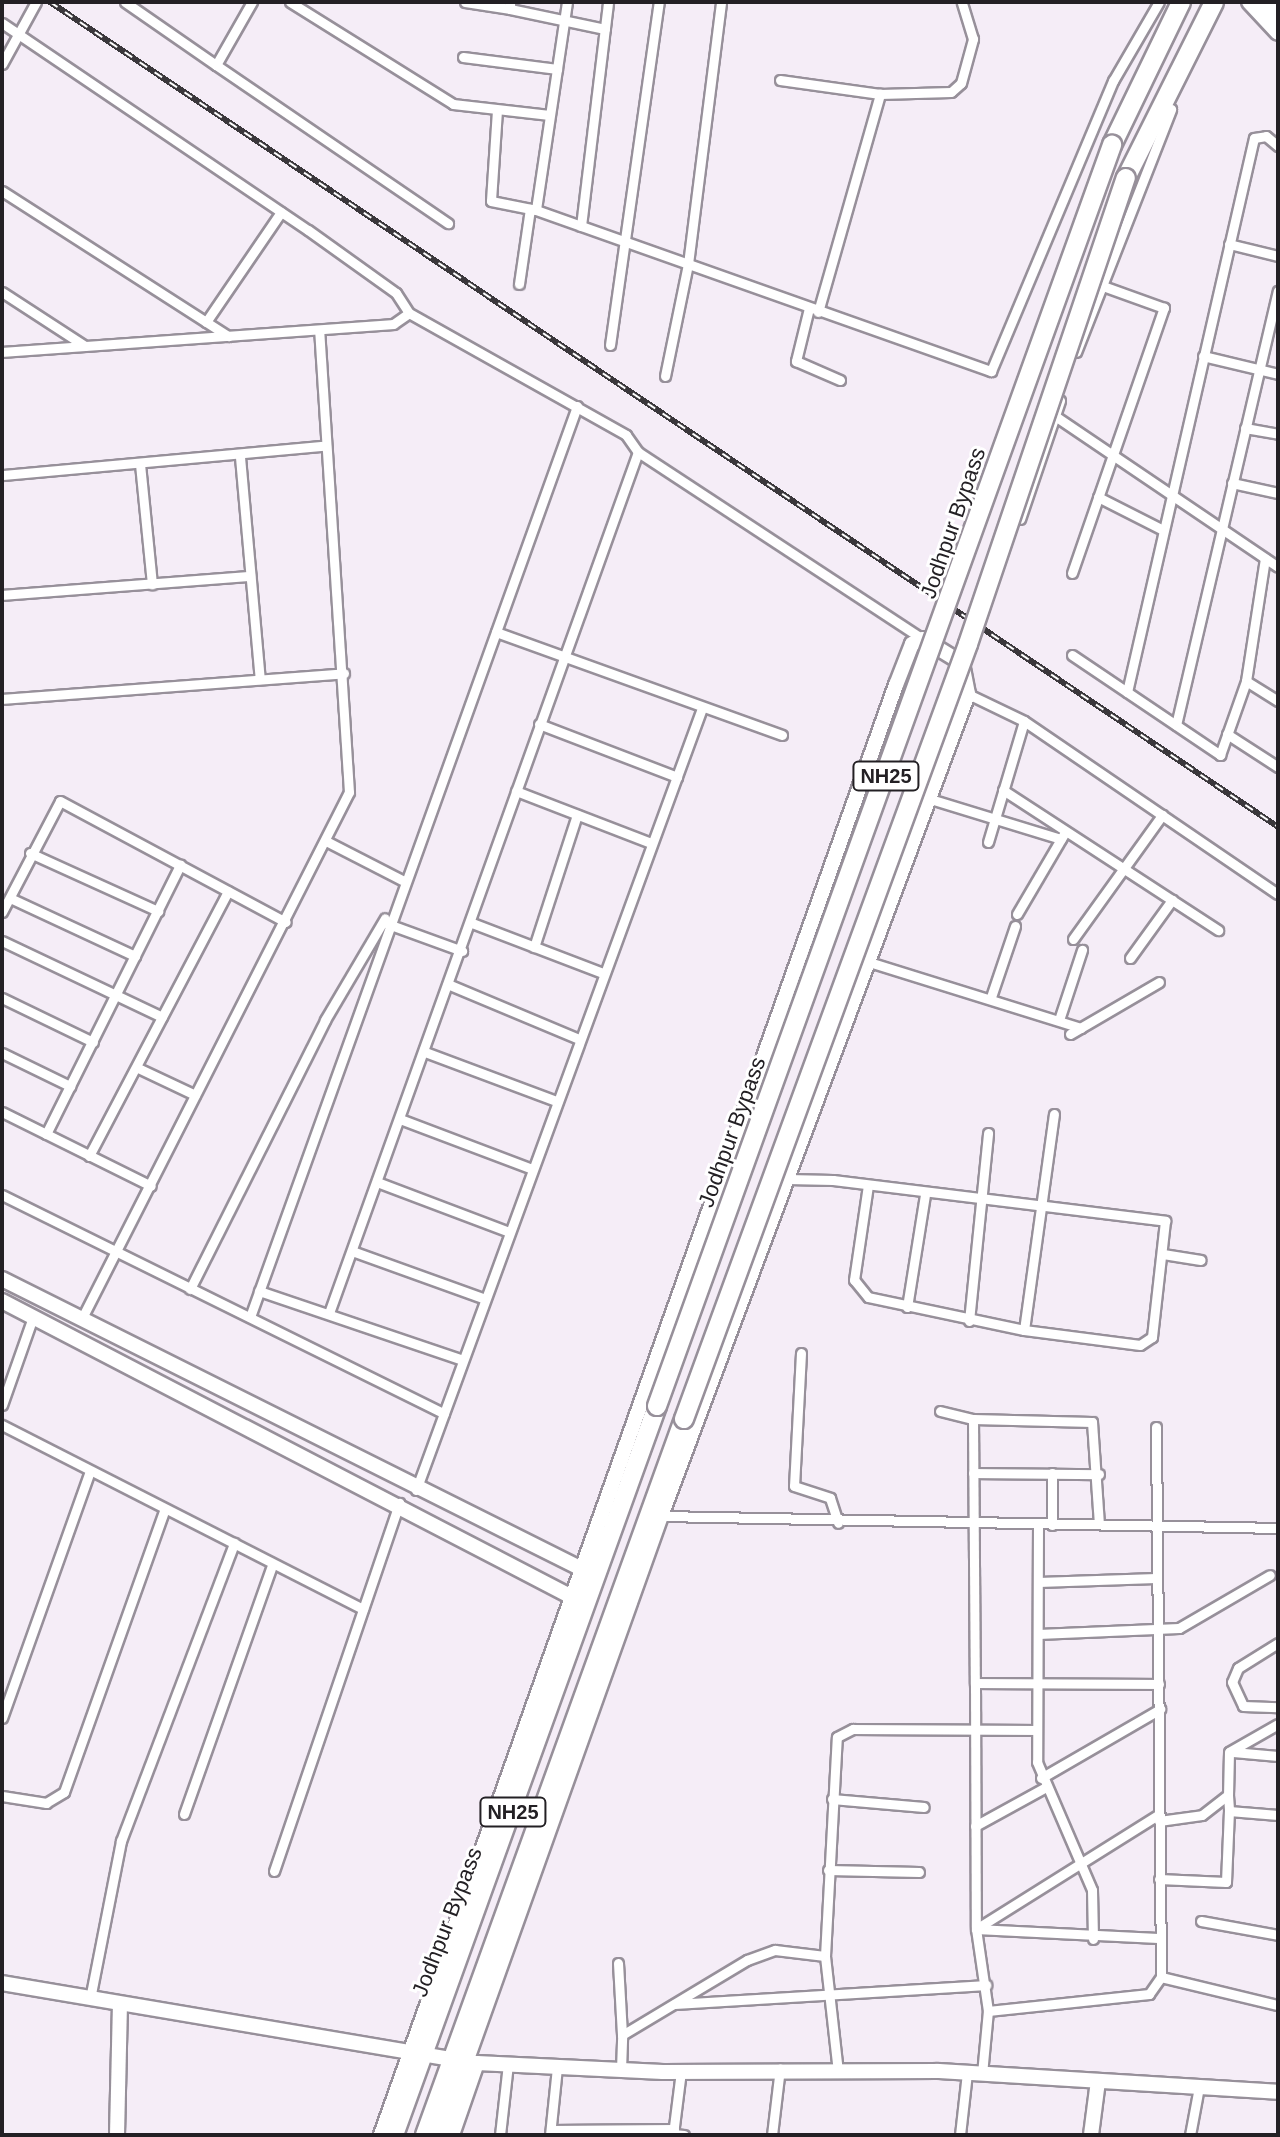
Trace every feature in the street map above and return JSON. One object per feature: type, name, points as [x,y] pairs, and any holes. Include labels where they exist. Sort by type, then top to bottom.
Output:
[{"type":"highway","name":"Jodhpur Bypass","points":[[394,2135],[416,2054],[657,1406],[1112,145],[1181,2]]},
{"type":"highway","points":[[425,2135],[463,2061],[684,1419],[942,718],[1126,178],[1214,2]]},
{"type":"street","points":[[2,64],[36,2]]},
{"type":"street","points":[[125,2],[141,7],[216,65],[448,223]]},
{"type":"street","points":[[216,65],[252,2]]},
{"type":"street","points":[[290,2],[453,104],[549,115]]},
{"type":"street","points":[[465,2],[510,5],[605,29]]},
{"type":"street","points":[[519,284],[567,2]]},
{"type":"street","points":[[581,226],[608,2]]},
{"type":"street","points":[[610,345],[627,243],[659,2]]},
{"type":"street","points":[[665,376],[688,264],[721,2]]},
{"type":"street","points":[[780,80],[880,94],[932,95],[961,83],[973,39],[962,2]]},
{"type":"street","points":[[497,110],[491,201],[533,210],[581,226],[991,371],[997,366],[1113,81],[1159,2]]},
{"type":"street","points":[[1249,2],[1278,33]]},
{"type":"street","points":[[1265,2],[1278,16]]},
{"type":"street","points":[[2,23],[396,293],[409,313],[626,435],[638,452],[967,669]]},
{"type":"street","points":[[463,57],[557,69]]},
{"type":"street","points":[[840,380],[796,361],[880,94]]},
{"type":"street","points":[[440,2135],[463,2061],[661,1516],[968,694],[967,669],[1100,285],[1171,109]]},
{"type":"street","points":[[1127,692],[1254,138],[1266,136],[1278,146]]},
{"type":"street","points":[[2,191],[228,336]]},
{"type":"street","points":[[206,322],[281,212]]},
{"type":"street","points":[[1229,244],[1278,256]]},
{"type":"street","points":[[1072,573],[1164,308],[1100,285]]},
{"type":"street","points":[[1176,725],[1259,370],[1275,315],[1278,291]]},
{"type":"street","points":[[2,292],[85,346]]},
{"type":"street","points":[[2,352],[393,324],[409,313]]},
{"type":"street","points":[[81,1320],[328,842],[353,765],[322,446],[319,330]]},
{"type":"street","points":[[1203,356],[1278,374]]},
{"type":"street","points":[[250,1317],[402,880],[577,406]]},
{"type":"street","points":[[1055,416],[1278,567]]},
{"type":"street","points":[[1245,428],[1278,434]]},
{"type":"street","points":[[2,475],[240,457],[322,446]]},
{"type":"street","points":[[329,1313],[450,985],[562,656],[638,452]]},
{"type":"street","points":[[240,457],[260,679]]},
{"type":"street","points":[[140,464],[152,584]]},
{"type":"street","points":[[1232,483],[1278,493]]},
{"type":"street","points":[[1098,497],[1163,530]]},
{"type":"street","points":[[1072,655],[1220,755],[1246,681],[1265,558]]},
{"type":"street","points":[[2,595],[250,576]]},
{"type":"street","points":[[496,632],[782,735]]},
{"type":"street","points":[[381,2135],[416,2054],[570,1596],[896,685],[912,644],[923,639]]},
{"type":"street","points":[[2,699],[344,673]]},
{"type":"street","points":[[1246,681],[1278,701]]},
{"type":"street","points":[[968,694],[1024,721],[1278,894]]},
{"type":"street","points":[[415,1491],[702,708]]},
{"type":"street","points":[[988,842],[1024,721]]},
{"type":"street","points":[[539,724],[677,777]]},
{"type":"street","points":[[1227,734],[1278,767]]},
{"type":"street","points":[[1003,790],[1063,835],[1124,869],[1218,930]]},
{"type":"street","points":[[516,791],[651,843]]},
{"type":"street","points":[[927,798],[1063,835]]},
{"type":"street","points":[[2,912],[30,853],[60,801],[286,922]]},
{"type":"street","points":[[534,947],[577,815]]},
{"type":"street","points":[[1073,939],[1162,815]]},
{"type":"street","points":[[1017,914],[1063,835]]},
{"type":"street","points":[[328,842],[402,880]]},
{"type":"street","points":[[30,853],[158,911]]},
{"type":"street","points":[[46,1134],[180,865]]},
{"type":"street","points":[[89,1156],[138,1068],[228,891]]},
{"type":"street","points":[[10,898],[135,956]]},
{"type":"street","points":[[1130,958],[1172,900]]},
{"type":"street","points":[[190,1289],[325,1020],[395,901]]},
{"type":"street","points":[[472,923],[603,973]]},
{"type":"street","points":[[388,924],[462,951]]},
{"type":"street","points":[[991,997],[1015,926]]},
{"type":"street","points":[[2,941],[162,1017]]},
{"type":"street","points":[[1059,1020],[1082,950]]},
{"type":"street","points":[[869,962],[991,997],[1081,1028]]},
{"type":"street","points":[[1070,1034],[1159,982]]},
{"type":"street","points":[[450,985],[579,1039]]},
{"type":"street","points":[[2,998],[93,1042]]},
{"type":"street","points":[[425,1052],[556,1101]]},
{"type":"street","points":[[2,1053],[70,1086]]},
{"type":"street","points":[[138,1068],[195,1095]]},
{"type":"street","points":[[2,1112],[151,1186]]},
{"type":"street","points":[[1024,1330],[1054,1114]]},
{"type":"street","points":[[400,1119],[532,1169]]},
{"type":"street","points":[[969,1321],[988,1133]]},
{"type":"street","points":[[787,1179],[868,1185],[981,1203],[1165,1221],[1163,1254],[1147,1343],[969,1321],[868,1297],[854,1285],[868,1185]]},
{"type":"street","points":[[377,1182],[509,1232]]},
{"type":"street","points":[[907,1307],[925,1194]]},
{"type":"street","points":[[2,1195],[444,1413]]},
{"type":"street","points":[[352,1251],[485,1299]]},
{"type":"street","points":[[1163,1254],[1201,1260]]},
{"type":"street","points":[[2,1279],[415,1491],[580,1568]]},
{"type":"street","points":[[259,1291],[463,1360]]},
{"type":"street","points":[[2,1301],[399,1503],[570,1596]]},
{"type":"street","points":[[2,1405],[33,1317]]},
{"type":"street","points":[[801,1353],[794,1486],[830,1498],[838,1523]]},
{"type":"street","points":[[940,1411],[973,1419],[1092,1422],[1099,1474],[1099,1524]]},
{"type":"street","points":[[960,2135],[988,2011],[976,1929],[973,1419]]},
{"type":"street","points":[[2,1425],[234,1543],[272,1566],[363,1609]]},
{"type":"street","points":[[988,2011],[1149,1994],[1161,1977],[1158,1938],[1160,1709],[1155,1526],[1156,1427]]},
{"type":"street","points":[[2,1718],[90,1471]]},
{"type":"street","points":[[973,1473],[1099,1474]]},
{"type":"street","points":[[1052,1473],[1052,1525]]},
{"type":"street","points":[[274,1871],[399,1503]]},
{"type":"street","points":[[2,1796],[46,1803],[64,1792],[165,1509]]},
{"type":"street","points":[[661,1516],[838,1523],[1278,1528]]},
{"type":"street","points":[[1038,1525],[1035,1730],[1044,1783],[1083,1862],[1093,1939]]},
{"type":"street","points":[[90,1999],[121,1841],[234,1543]]},
{"type":"street","points":[[184,1814],[272,1566]]},
{"type":"street","points":[[1038,1634],[1157,1632],[1195,1621],[1270,1575]]},
{"type":"street","points":[[1038,1582],[1156,1578]]},
{"type":"street","points":[[1278,1643],[1238,1668],[1232,1682],[1243,1706],[1278,1707]]},
{"type":"street","points":[[975,1683],[1037,1688],[1159,1684]]},
{"type":"street","points":[[975,1826],[1160,1709]]},
{"type":"street","points":[[1229,1752],[1278,1724]]},
{"type":"street","points":[[838,2072],[825,1956],[832,1799],[840,1734],[1035,1730]]},
{"type":"street","points":[[1159,1879],[1226,1882],[1229,1752]]},
{"type":"street","points":[[1229,1752],[1278,1756]]},
{"type":"street","points":[[976,1929],[1159,1817],[1202,1815],[1228,1795]]},
{"type":"street","points":[[832,1799],[924,1807]]},
{"type":"street","points":[[1229,1811],[1278,1815]]},
{"type":"street","points":[[828,1870],[919,1872]]},
{"type":"street","points":[[1201,1921],[1278,1935]]},
{"type":"street","points":[[976,1929],[1093,1939],[1158,1938]]},
{"type":"street","points":[[622,2035],[766,1951],[825,1956]]},
{"type":"street","points":[[618,1963],[621,2070]]},
{"type":"street","points":[[1161,1977],[1278,2005]]},
{"type":"street","points":[[2,1983],[463,2061],[621,2070],[780,2068],[974,2074],[1278,2092]]},
{"type":"street","points":[[675,2004],[986,1985]]},
{"type":"street","points":[[117,2135],[125,2006]]},
{"type":"street","points":[[125,2006],[126,2135]]},
{"type":"street","points":[[452,2135],[463,2061]]},
{"type":"street","points":[[500,2135],[508,2064]]},
{"type":"street","points":[[557,2067],[551,2133],[676,2133],[681,2071]]},
{"type":"street","points":[[772,2135],[780,2068]]},
{"type":"street","points":[[1091,2135],[1102,2081]]},
{"type":"street","points":[[1098,2135],[1102,2081]]},
{"type":"street","points":[[1190,2135],[1199,2087]]},
{"type":"railway","points":[[50,2],[1278,827]]}]
